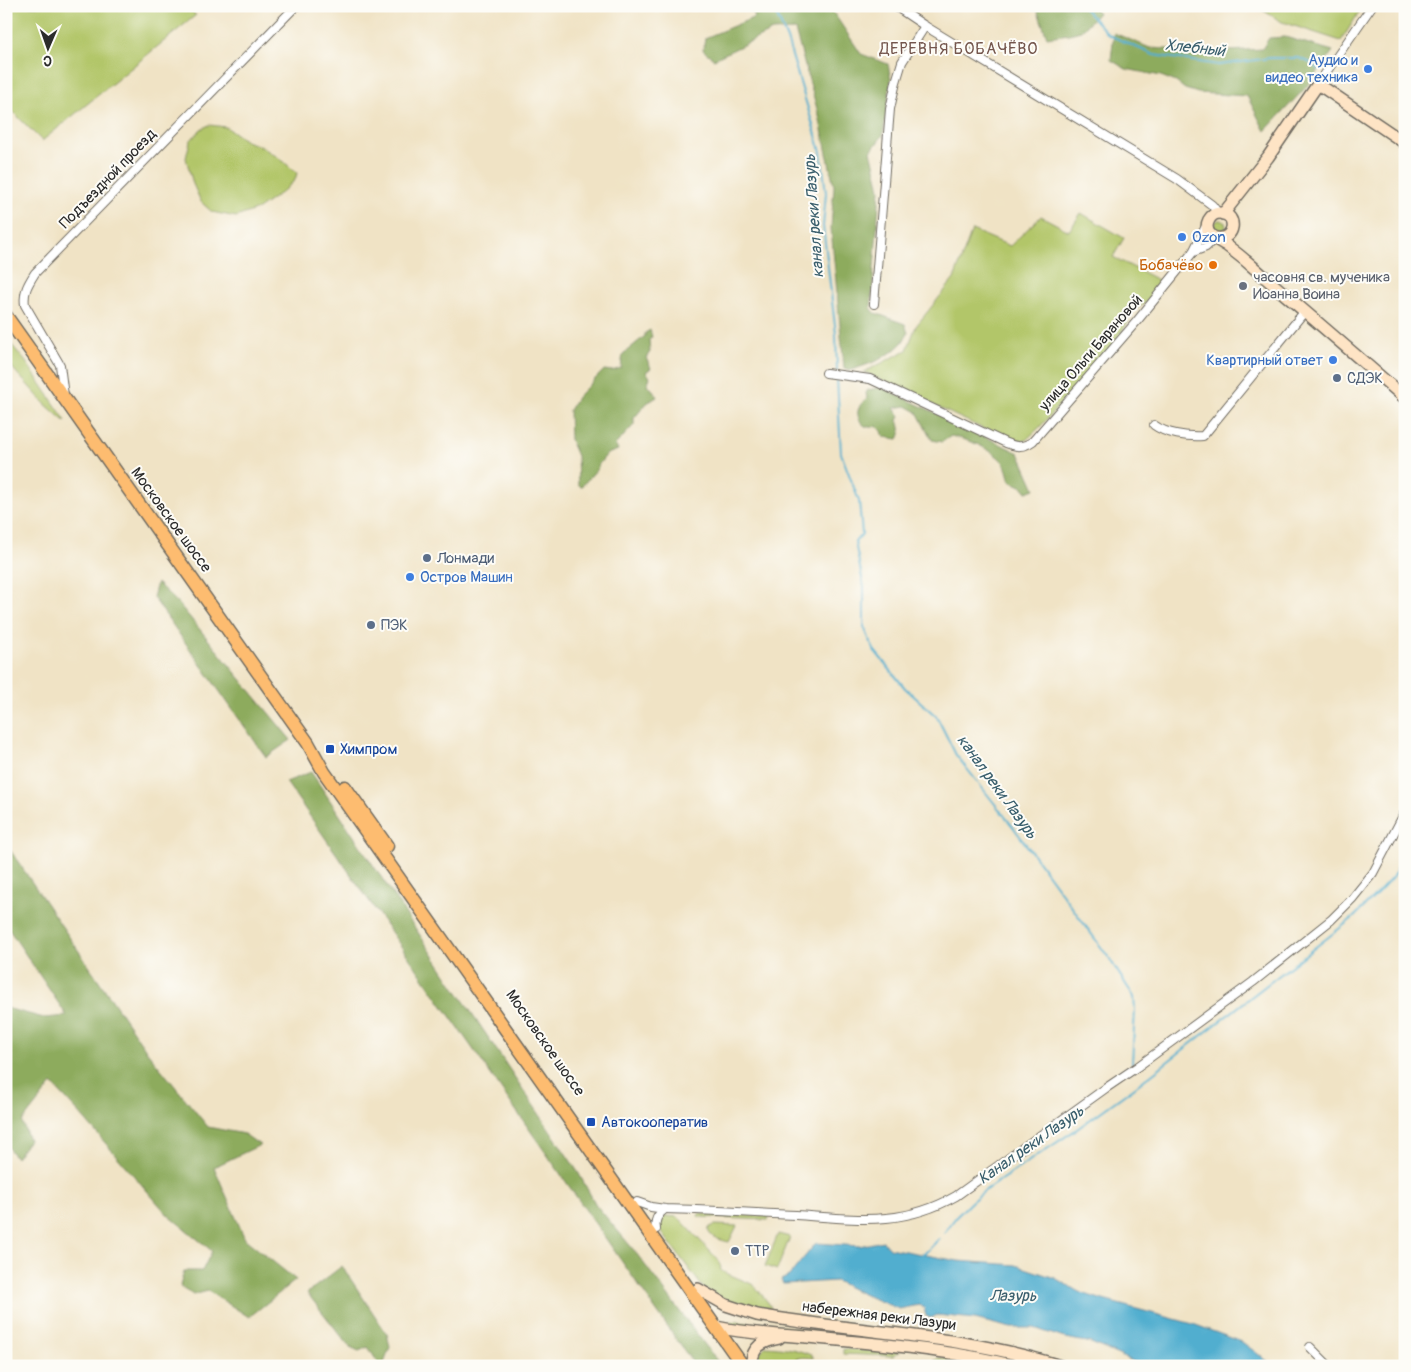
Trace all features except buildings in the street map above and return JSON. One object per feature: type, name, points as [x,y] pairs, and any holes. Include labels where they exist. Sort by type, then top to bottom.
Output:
[{"type":"main road","points":[[1220,214],[1268,157],[1318,84],[1405,142]]},
{"type":"main road","points":[[1216,238],[1227,237],[1232,227],[1238,194]]},
{"type":"main road","points":[[1241,256],[1229,217],[1220,214],[1212,216],[1207,223],[1208,232],[1241,256],[1405,398]]},
{"type":"main road","name":"Московское шоссе","points":[[6,316],[308,743],[324,772],[721,1328],[752,1365]]},
{"type":"main road","name":"Московское шоссе","points":[[308,743],[331,768],[360,807],[440,924],[698,1289],[743,1366]]},
{"type":"main road","name":"набережная реки Лазури","points":[[698,1289],[726,1306],[765,1317],[963,1342],[1000,1349],[1060,1366]]},
{"type":"main road","points":[[830,1340],[832,1325]]},
{"type":"main road","name":"набережная реки Лазури","points":[[721,1328],[904,1346],[981,1358],[1016,1366]]},
{"type":"main road","points":[[904,1346],[908,1342],[905,1334]]},
{"type":"main road","points":[[752,1365],[753,1354],[759,1345],[767,1340],[788,1336]]},
{"type":"main road","points":[[924,1349],[921,1342],[926,1337]]},
{"type":"street","name":"Подъездной проезд","points":[[65,398],[60,365],[25,305],[26,288],[35,273],[296,6]]},
{"type":"street","points":[[895,6],[1171,175],[1212,205],[1220,214]]},
{"type":"street","points":[[1318,84],[1372,6]]},
{"type":"street","points":[[874,304],[890,109],[902,62],[926,26]]},
{"type":"street","name":"улица Ольги Барановой","points":[[826,373],[870,378],[1006,443],[1015,446],[1027,445],[1033,441],[1137,321],[1193,252],[1207,223]]},
{"type":"street","name":"улица Ольги Барановой","points":[[1193,252],[1206,247],[1216,238]]},
{"type":"street","points":[[1154,425],[1159,429],[1192,437],[1203,436],[1305,311]]},
{"type":"street","points":[[637,1202],[665,1209],[797,1215],[853,1220],[898,1218],[947,1202],[1253,982],[1331,920],[1352,899],[1373,872],[1405,812]]},
{"type":"street","points":[[656,1229],[657,1217],[665,1209]]},
{"type":"street","points":[[1310,1347],[1329,1366]]},
{"type":"green space","points":[[6,6],[185,6],[196,15],[42,141],[6,105]]},
{"type":"green space","points":[[751,6],[829,6],[861,54],[888,64],[891,80],[883,135],[871,151],[880,189],[871,308],[875,313],[905,324],[908,333],[902,343],[892,352],[877,361],[852,370],[844,368],[831,228],[834,186],[819,116],[795,30],[772,31],[714,59],[703,50],[705,38],[755,17]]},
{"type":"green space","points":[[1036,6],[1093,6],[1098,13],[1081,31],[1047,37]]},
{"type":"green space","points":[[1256,6],[1363,6],[1341,41],[1282,22]]},
{"type":"green space","points":[[1114,33],[1150,48],[1213,52],[1262,49],[1269,38],[1285,37],[1333,51],[1310,83],[1265,131],[1247,96],[1198,93],[1185,89],[1176,82],[1161,76],[1126,69],[1111,60]]},
{"type":"green space","points":[[209,125],[226,127],[246,141],[262,147],[297,173],[295,180],[258,209],[236,217],[212,212],[201,202],[193,184],[186,158],[190,141],[201,129]]},
{"type":"green space","points":[[1081,213],[1124,238],[1113,257],[1164,283],[1142,305],[1126,311],[1125,315],[1128,322],[1114,343],[1040,427],[1026,440],[1011,442],[864,372],[907,350],[916,326],[954,279],[972,230],[1010,246],[1041,216],[1069,231]]},
{"type":"green space","points":[[1218,220],[1222,220],[1226,226],[1222,232],[1218,232],[1214,228],[1214,224]]},
{"type":"green space","points":[[650,330],[652,337],[649,340],[650,352],[646,358],[651,368],[646,372],[650,377],[647,385],[657,397],[647,403],[634,418],[634,425],[615,445],[618,450],[607,454],[581,487],[578,484],[577,456],[570,440],[569,410],[578,396],[604,370],[612,371],[621,368],[623,354]]},
{"type":"green space","points":[[6,338],[26,362],[66,421],[44,403],[6,361]]},
{"type":"green space","points":[[881,387],[1019,453],[1035,489],[1027,492],[1023,487],[1010,481],[1003,462],[979,445],[951,436],[942,442],[932,440],[917,412],[906,406],[894,408],[900,417],[898,420],[900,432],[898,439],[884,437],[882,431],[877,426],[870,427],[864,425],[858,417],[858,411],[867,398],[866,393],[868,390]]},
{"type":"green space","points":[[157,583],[178,603],[291,740],[266,757],[153,597]]},
{"type":"green space","points":[[311,772],[578,1172],[596,1205],[633,1249],[721,1366],[695,1366],[286,782]]},
{"type":"green space","points":[[6,844],[148,1053],[208,1127],[244,1134],[260,1145],[214,1167],[245,1239],[296,1280],[249,1317],[208,1291],[193,1295],[180,1286],[184,1271],[202,1271],[212,1251],[168,1215],[52,1084],[22,1122],[29,1140],[16,1158],[6,1145],[6,1008],[44,1018],[67,1016],[6,925]]},
{"type":"green space","points":[[700,1213],[768,1216],[769,1218],[768,1220],[699,1217]]},
{"type":"green space","points":[[666,1216],[678,1217],[682,1221],[720,1262],[721,1271],[754,1285],[770,1305],[771,1312],[735,1304],[704,1289],[660,1230],[658,1222],[660,1218]]},
{"type":"green space","points":[[715,1225],[737,1226],[729,1242],[716,1238],[709,1233],[710,1227]]},
{"type":"green space","points":[[778,1234],[790,1237],[777,1270],[765,1266]]},
{"type":"green space","points":[[342,1266],[387,1334],[390,1347],[383,1366],[380,1366],[368,1347],[359,1351],[350,1347],[307,1293]]},
{"type":"green space","points":[[730,1321],[821,1331],[822,1333],[729,1324]]},
{"type":"green space","points":[[766,1346],[796,1350],[813,1356],[813,1358],[802,1357],[793,1360],[788,1366],[758,1366],[757,1357]]},
{"type":"green space","points":[[843,1349],[900,1352],[893,1356],[843,1354]]},
{"type":"green space","points":[[939,1358],[960,1360],[958,1365],[934,1361]]},
{"type":"water","name":"Лазурь","points":[[883,1241],[889,1248],[958,1261],[1016,1265],[1055,1278],[1079,1292],[1193,1324],[1242,1342],[1274,1366],[1144,1366],[1091,1343],[1061,1337],[1034,1328],[1011,1328],[975,1319],[937,1315],[931,1318],[926,1316],[924,1308],[919,1305],[899,1309],[836,1281],[783,1284],[781,1280],[789,1276],[816,1243],[859,1246]]},
{"type":"waterway","name":"канал реки Лазурь","points":[[773,6],[787,39],[821,152],[826,193],[823,226],[836,334],[837,371]]},
{"type":"waterway","name":"Хлебный","points":[[1082,6],[1109,35],[1154,55],[1219,65],[1270,58],[1299,58],[1311,63],[1319,70]]},
{"type":"waterway","name":"канал реки Лазурь","points":[[837,378],[841,453],[859,501],[862,534],[855,542],[864,588],[864,627],[874,650],[905,688],[937,717],[956,755],[1014,828],[1109,958],[1134,997],[1132,1063]]},
{"type":"waterway","name":"Канал реки Лазурь","points":[[944,1233],[956,1217],[987,1189],[1077,1129],[1135,1087],[1353,918],[1392,878],[1405,855]]},
{"type":"waterway","points":[[923,1255],[939,1239]]},
{"type":"place","name":"Аудио и видео техника","points":[[1368,69]]},
{"type":"place","name":"Ozon","points":[[1182,237]]},
{"type":"place","name":"Бобачёво","points":[[1213,265]]},
{"type":"place","name":"часовня св. мученика Иоанна Воина","points":[[1243,286]]},
{"type":"place","name":"Квартирный ответ","points":[[1333,360]]},
{"type":"place","name":"СДЭК","points":[[1337,378]]},
{"type":"place","name":"Лонмади","points":[[427,558]]},
{"type":"place","name":"Остров Машин","points":[[410,577]]},
{"type":"place","name":"ПЭК","points":[[371,625]]},
{"type":"place","name":"Химпром","points":[[330,749]]},
{"type":"place","name":"Автокооператив","points":[[591,1122]]},
{"type":"place","name":"ТТР","points":[[735,1251]]},
{"type":"district","name":"ДЕРЕВНЯ БОБАЧЁВО","points":[[959,49]]}]
